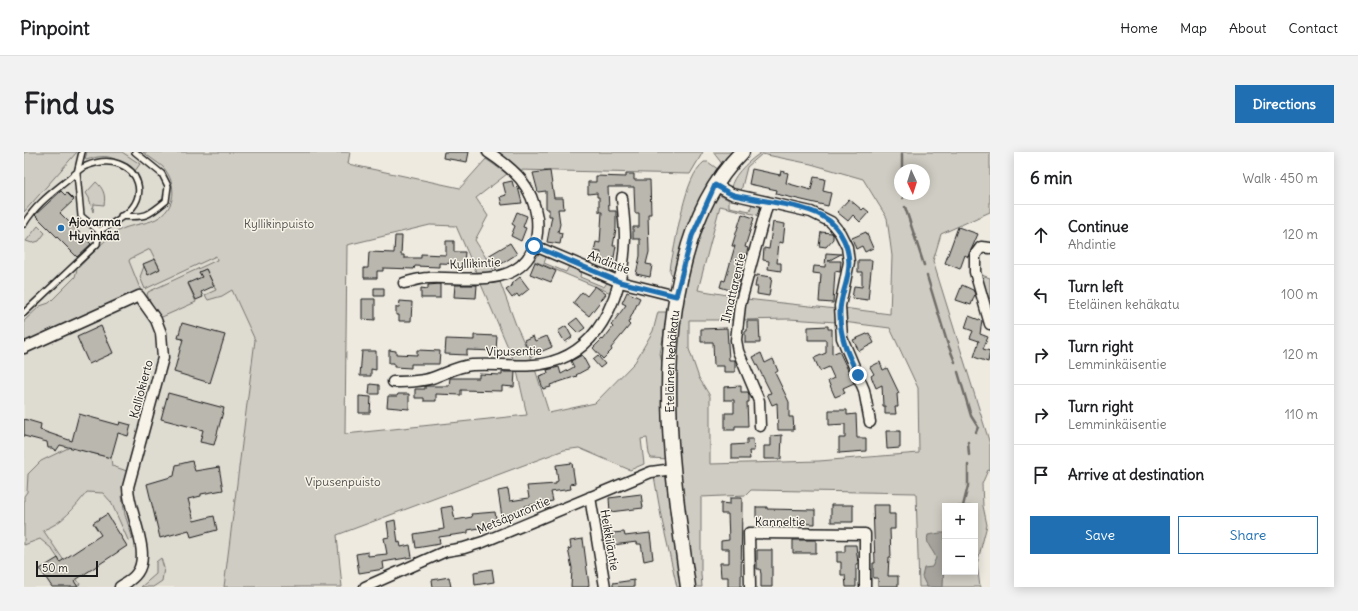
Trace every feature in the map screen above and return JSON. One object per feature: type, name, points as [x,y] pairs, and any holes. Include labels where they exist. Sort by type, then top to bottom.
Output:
[{"type":"street","name":"Kyllikintie","points":[[404,282],[426,278],[488,278],[504,276],[520,268],[528,259],[534,246],[538,227],[535,206],[527,186],[506,164],[488,152]]},
{"type":"street","name":"Eteläinen kehäkatu","points":[[688,587],[673,469],[668,398],[669,353],[676,296],[692,236],[715,185],[742,152]]},
{"type":"street","points":[[715,185],[732,194],[812,212],[831,222],[840,233],[847,247],[849,262],[848,274],[841,297],[840,326],[846,350],[864,390],[870,422]]},
{"type":"street","name":"Vipusentie","points":[[393,382],[432,378],[459,367],[471,365],[540,364],[565,357],[589,340],[607,314],[620,282],[625,236],[622,198]]},
{"type":"street","name":"Ilmattarentie","points":[[760,426],[759,401],[738,351],[736,340],[740,305],[768,202]]},
{"type":"street","name":"Ahdintie","points":[[534,246],[620,282],[676,296]]},
{"type":"street","points":[[990,248],[981,247],[976,255],[975,272],[990,324]]},
{"type":"street","name":"Kalliokierto","points":[[24,348],[139,296],[156,320],[161,333],[163,358],[128,488],[128,498],[143,560],[140,568],[132,579],[120,587]]},
{"type":"street","name":"Metsäpurontie","points":[[365,587],[446,551],[464,548],[483,542],[651,472],[673,469]]},
{"type":"street","name":"Heikkiläntie","points":[[590,497],[605,587]]},
{"type":"street","name":"Kanneltie","points":[[750,587],[749,533],[865,534],[865,587]]},
{"type":"lane","points":[[82,152],[77,173],[81,216],[99,231]]},
{"type":"lane","points":[[121,216],[141,218],[166,201],[168,186],[162,174],[135,152]]},
{"type":"lane","points":[[24,224],[32,211],[44,198],[85,166],[106,162],[119,164],[130,170],[137,179],[139,194],[132,209],[99,231],[97,244],[24,312]]},
{"type":"shaded area","points":[[42,152],[149,152],[165,162],[212,248],[255,340],[224,587],[24,587],[24,180]]},
{"type":"shaded area","points":[[942,533],[943,587],[927,587],[922,577],[924,568],[932,567],[936,558],[928,544],[928,535]]},
{"type":"green space","points":[[24,152],[77,152],[24,212]]},
{"type":"green space","points":[[87,152],[122,152],[140,164],[135,171],[112,158],[101,157],[86,160]]},
{"type":"green space","points":[[143,152],[350,152],[348,164],[460,188],[486,159],[507,174],[476,198],[488,216],[475,240],[496,274],[477,274],[456,226],[430,225],[347,245],[345,434],[527,415],[517,371],[502,369],[535,369],[549,413],[595,403],[635,362],[653,331],[658,312],[668,312],[660,354],[663,367],[667,459],[651,458],[647,438],[641,439],[644,464],[630,470],[579,448],[564,450],[337,535],[342,587],[224,587],[255,340],[232,290],[222,296],[208,300],[205,295],[216,290],[206,269],[199,272],[202,277],[188,284],[196,302],[162,317],[158,316],[147,295],[148,292],[217,260],[216,256],[145,289],[140,277],[144,266],[148,274],[160,269],[150,249],[130,259],[129,261],[141,291],[28,343],[24,340],[24,321],[40,306],[49,303],[75,277],[77,269],[107,239],[118,231],[156,219],[163,215],[168,209],[173,196],[173,188],[168,174],[163,167]]},
{"type":"green space","points":[[497,152],[703,152],[690,174],[517,170]]},
{"type":"green space","points":[[713,152],[735,152],[723,165]]},
{"type":"green space","points":[[762,152],[990,152],[990,212],[941,234],[933,261],[990,444],[990,471],[988,470],[982,484],[983,506],[987,525],[978,560],[978,503],[942,503],[942,575],[978,575],[978,572],[980,587],[919,587],[916,493],[751,490],[746,495],[701,497],[702,587],[692,587],[688,562],[673,398],[675,360],[685,279],[701,235],[703,221],[714,198],[719,195],[729,200],[729,207],[750,211],[752,203],[761,206],[761,216],[720,206],[698,290],[739,297],[733,320],[689,320],[689,349],[699,378],[710,396],[710,464],[819,461],[919,453],[918,388],[890,328],[843,322],[843,308],[890,314],[892,256],[887,218],[863,179],[811,164],[762,154],[747,167],[741,191],[731,189],[738,173]]},
{"type":"green space","points":[[704,162],[708,162],[719,170],[675,276],[672,276],[670,272],[671,263],[686,194],[697,170]]},
{"type":"green space","points":[[96,182],[103,192],[105,201],[104,205],[94,204],[93,212],[86,193]]},
{"type":"green space","points":[[38,226],[45,233],[39,241],[32,243],[26,241]]},
{"type":"green space","points":[[542,254],[546,258],[544,263],[566,272],[569,266],[581,272],[580,277],[604,287],[608,281],[613,287],[611,293],[532,260],[537,255]]},
{"type":"green space","points":[[979,274],[990,278],[990,299],[983,288]]},
{"type":"green space","points":[[480,282],[500,282],[516,325],[532,360],[514,361]]},
{"type":"green space","points":[[746,299],[836,309],[836,322],[789,319],[741,320]]},
{"type":"green space","points":[[70,447],[111,458],[112,466],[127,471],[122,496],[125,515],[133,539],[128,540],[111,502],[103,493],[87,492],[73,509],[62,519],[56,524],[43,530],[80,584],[77,586],[51,548],[40,539],[24,545],[24,496],[27,492],[28,474],[41,461]]},
{"type":"green space","points":[[664,475],[669,480],[669,499],[683,587],[677,587],[661,516],[654,476]]},
{"type":"green space","points":[[161,558],[164,568],[162,581],[153,587],[141,587],[156,574],[156,562]]},
{"type":"building","points":[[444,152],[469,152],[467,162],[443,158]]},
{"type":"building","points":[[752,169],[780,175],[781,171],[788,173],[786,183],[811,190],[814,177],[825,179],[823,191],[831,193],[828,206],[776,194],[777,190],[749,184]]},
{"type":"building","points":[[550,171],[554,198],[563,198],[564,209],[558,209],[560,224],[558,232],[562,233],[560,244],[547,242],[552,216],[549,216],[549,209],[546,209],[546,191],[538,192],[533,173]]},
{"type":"building","points":[[626,174],[634,174],[634,180],[650,180],[651,214],[648,214],[649,252],[646,264],[652,265],[650,277],[636,274],[640,256],[640,239],[633,239],[633,227],[639,227],[639,213],[635,213],[634,187],[608,187],[609,211],[616,211],[616,229],[613,246],[616,246],[613,263],[599,261],[601,252],[594,251],[596,242],[600,243],[602,212],[599,212],[599,197],[597,197],[597,193],[588,194],[588,182],[596,182],[596,176],[626,177]]},
{"type":"building","points":[[512,181],[514,188],[518,187],[522,203],[502,205],[500,197],[506,195],[503,183]]},
{"type":"building","points":[[61,191],[65,195],[67,193],[74,200],[60,213],[91,244],[77,257],[35,215]]},
{"type":"building","points":[[849,199],[862,210],[864,208],[869,212],[860,222],[853,215],[848,221],[837,212]]},
{"type":"building","points":[[517,212],[527,216],[523,227],[526,228],[521,241],[511,236],[515,226],[512,224]]},
{"type":"building","points":[[742,214],[754,218],[745,247],[748,248],[736,292],[720,287],[722,280],[725,281],[735,246],[732,246]]},
{"type":"building","points":[[773,222],[785,224],[783,243],[779,242],[777,263],[781,263],[781,271],[768,269],[769,261],[763,260],[764,248],[769,249]]},
{"type":"building","points":[[958,227],[978,234],[968,257],[965,255],[960,269],[945,263]]},
{"type":"building","points":[[821,232],[832,233],[833,235],[833,239],[826,247],[819,246]]},
{"type":"building","points":[[866,232],[873,248],[865,252],[862,246],[856,249],[852,238]]},
{"type":"building","points":[[395,236],[402,236],[401,255],[404,255],[404,258],[421,258],[421,254],[446,255],[446,241],[454,241],[454,252],[465,252],[464,264],[439,263],[439,267],[415,266],[414,269],[383,268],[383,271],[377,271],[377,278],[364,278],[364,268],[368,268],[369,252],[394,253]]},
{"type":"building","points":[[510,243],[517,254],[495,268],[488,256]]},
{"type":"building","points":[[826,253],[841,254],[828,261],[841,261],[840,272],[835,271],[833,303],[819,302],[821,274],[813,273],[814,266],[825,267]]},
{"type":"building","points":[[155,259],[160,269],[148,275],[143,264]]},
{"type":"building","points":[[858,260],[872,260],[868,300],[852,298],[854,286],[862,287],[862,272],[858,272]]},
{"type":"building","points":[[535,262],[556,271],[551,282],[530,274]]},
{"type":"building","points":[[206,269],[214,286],[201,292],[203,297],[196,300],[188,283],[202,277],[199,272]]},
{"type":"building","points":[[757,275],[772,277],[769,296],[757,294],[758,287],[755,287]]},
{"type":"building","points":[[520,277],[529,289],[519,297],[517,294],[512,298],[506,290]]},
{"type":"building","points":[[440,284],[440,298],[421,298],[421,288],[428,289],[428,285]]},
{"type":"building","points":[[455,285],[477,285],[476,298],[454,297]]},
{"type":"building","points":[[962,285],[973,290],[975,294],[971,305],[956,300]]},
{"type":"building","points":[[595,286],[606,294],[589,316],[573,303],[582,292],[587,296]]},
{"type":"building","points":[[374,288],[384,288],[384,296],[374,296]]},
{"type":"building","points":[[627,292],[640,298],[628,323],[630,325],[611,348],[612,350],[603,359],[593,348],[602,339],[603,340],[613,327],[611,325],[626,305],[622,303]]},
{"type":"building","points":[[362,299],[375,299],[375,320],[362,319]]},
{"type":"building","points":[[400,301],[412,302],[411,321],[399,321],[399,315],[396,315],[396,307],[399,307]]},
{"type":"building","points":[[969,316],[982,321],[980,334],[988,337],[983,349],[990,351],[988,362],[974,357],[979,341],[970,338],[973,331],[965,328]]},
{"type":"building","points":[[577,318],[585,328],[578,333],[569,324]]},
{"type":"building","points":[[747,321],[759,321],[760,343],[745,343]]},
{"type":"building","points":[[182,323],[225,335],[210,383],[174,372],[183,339],[178,338]]},
{"type":"building","points":[[101,326],[113,353],[89,364],[77,337]]},
{"type":"building","points":[[566,326],[572,337],[565,342],[558,331]]},
{"type":"building","points":[[828,326],[828,329],[832,329],[832,354],[839,351],[854,383],[843,388],[845,393],[835,397],[828,381],[834,378],[829,367],[820,371],[814,358],[826,353],[826,340],[808,340],[808,327]]},
{"type":"building","points":[[727,328],[729,360],[735,360],[735,372],[724,372],[724,366],[714,366],[713,342],[701,342],[701,329]]},
{"type":"building","points":[[869,333],[874,343],[859,351],[853,340]]},
{"type":"building","points":[[474,335],[497,336],[496,351],[467,350],[467,355],[445,354],[446,339],[474,340]]},
{"type":"building","points":[[533,336],[535,341],[547,336],[552,347],[531,356],[524,340]]},
{"type":"building","points":[[389,350],[396,351],[396,354],[417,355],[417,350],[440,351],[439,364],[411,364],[411,368],[394,367],[394,363],[389,363]]},
{"type":"building","points":[[362,351],[376,351],[376,370],[371,369],[371,376],[360,376]]},
{"type":"building","points":[[761,353],[765,363],[773,359],[778,371],[775,373],[789,402],[789,417],[793,417],[794,430],[778,430],[777,403],[772,405],[767,394],[771,393],[753,357]]},
{"type":"building","points":[[582,355],[589,368],[576,375],[577,376],[550,385],[551,387],[543,389],[539,376],[548,373],[547,370],[559,367],[561,374],[574,367],[571,361]]},
{"type":"building","points":[[598,356],[605,364],[600,368],[593,360]]},
{"type":"building","points":[[880,362],[883,370],[887,368],[899,393],[897,394],[898,407],[895,407],[896,414],[885,414],[882,385],[876,388],[871,376],[874,374],[870,367]]},
{"type":"building","points":[[502,372],[515,372],[514,387],[502,386],[502,391],[461,390],[461,395],[436,394],[436,401],[424,401],[424,398],[415,398],[415,389],[425,389],[425,386],[449,386],[450,378],[479,378],[479,374],[502,375]]},
{"type":"building","points":[[370,384],[379,385],[379,394],[369,394]]},
{"type":"building","points":[[741,386],[741,392],[748,392],[749,395],[749,402],[747,402],[748,426],[735,426],[735,430],[725,430],[725,413],[734,413],[734,400],[724,400],[724,387]]},
{"type":"building","points":[[168,393],[224,408],[214,445],[200,442],[203,430],[161,419]]},
{"type":"building","points":[[398,394],[409,394],[409,409],[387,407],[388,396],[397,396]]},
{"type":"building","points":[[359,396],[371,397],[370,413],[359,413]]},
{"type":"building","points":[[829,410],[847,410],[847,415],[856,414],[857,438],[866,438],[866,451],[839,453],[839,438],[845,438],[845,424],[829,425]]},
{"type":"building","points":[[79,414],[119,425],[120,422],[131,425],[128,436],[118,433],[111,458],[60,445],[56,451],[52,448],[48,448],[47,442],[24,436],[24,419],[41,424],[40,430],[72,441]]},
{"type":"building","points":[[886,431],[900,431],[900,448],[887,449]]},
{"type":"building","points":[[782,435],[781,459],[764,459],[764,446],[771,446],[771,436]]},
{"type":"building","points":[[747,439],[753,439],[754,451],[749,451],[750,459],[732,459],[732,445],[747,444]]},
{"type":"building","points":[[192,461],[195,471],[219,467],[223,490],[201,494],[201,496],[188,499],[194,521],[214,516],[217,530],[191,537],[189,530],[160,538],[147,484],[174,476],[176,465]]},
{"type":"building","points":[[572,463],[575,483],[570,484],[571,489],[551,492],[553,501],[525,506],[526,513],[502,517],[498,491],[508,489],[510,501],[529,498],[527,486],[556,484],[558,481],[556,465]]},
{"type":"building","points":[[641,494],[643,508],[610,512],[609,498]]},
{"type":"building","points":[[730,498],[742,498],[741,587],[728,587],[728,577],[721,577],[720,563],[729,563],[729,549],[721,549],[721,541],[729,540],[728,514],[721,514],[721,503],[730,504]]},
{"type":"building","points":[[831,505],[853,505],[853,522],[831,522]]},
{"type":"building","points":[[873,505],[889,505],[889,514],[895,514],[895,529],[890,529],[891,557],[889,557],[888,576],[898,576],[898,586],[878,586],[878,578],[873,578],[873,563],[875,563]]},
{"type":"building","points":[[452,506],[455,520],[472,517],[471,514],[495,512],[497,525],[468,530],[468,533],[439,537],[440,544],[416,548],[414,534],[444,529],[441,508]]},
{"type":"building","points":[[756,507],[767,507],[767,509],[815,510],[815,524],[761,522],[761,518],[756,518]]},
{"type":"building","points":[[107,514],[127,546],[74,581],[78,587],[52,587],[40,569],[58,558],[60,562],[101,535],[93,523]]},
{"type":"building","points":[[395,520],[398,543],[400,542],[401,547],[410,545],[412,557],[383,562],[384,569],[359,573],[356,554],[368,552],[368,556],[387,554],[384,538],[389,537],[387,522]]},
{"type":"building","points":[[624,532],[625,536],[650,533],[653,559],[644,561],[641,544],[637,544],[637,542],[613,545],[612,533]]},
{"type":"building","points":[[583,539],[589,585],[588,587],[571,587],[572,568],[568,549],[571,548],[570,541]]},
{"type":"building","points":[[793,540],[816,540],[816,553],[793,553]]},
{"type":"building","points":[[845,545],[856,545],[858,564],[856,564],[856,587],[846,587],[845,575],[841,575],[841,562],[837,562],[837,552],[845,552]]},
{"type":"building","points":[[757,550],[772,550],[772,587],[761,587],[760,569],[757,569]]},
{"type":"building","points":[[492,569],[494,582],[475,585],[474,572]]},
{"type":"building","points":[[449,577],[451,587],[433,587],[432,580]]},
{"type":"building","points":[[634,580],[634,587],[613,587],[613,583]]},
{"type":"waterway","points":[[902,154],[902,164]]},
{"type":"waterway","points":[[905,207],[924,265]]},
{"type":"waterway","points":[[927,276],[947,342],[955,362]]},
{"type":"waterway","points":[[958,372],[971,416],[978,427],[976,432]]},
{"type":"waterway","points":[[968,442],[969,455]]},
{"type":"waterway","points":[[964,503],[968,486],[968,465]]},
{"type":"place","name":"Ajovarma Hyvinkää","points":[[61,228]]},
{"type":"route","points":[[534,246],[620,282],[676,296],[692,236],[715,185],[732,194],[812,212],[831,222],[840,233],[847,247],[849,262],[848,274],[841,297],[840,326],[846,350],[858,375]]},
{"type":"park label","name":"Kyllikinpuisto","points":[[279,223]]},
{"type":"park label","name":"Vipusenpuisto","points":[[343,481]]}]
